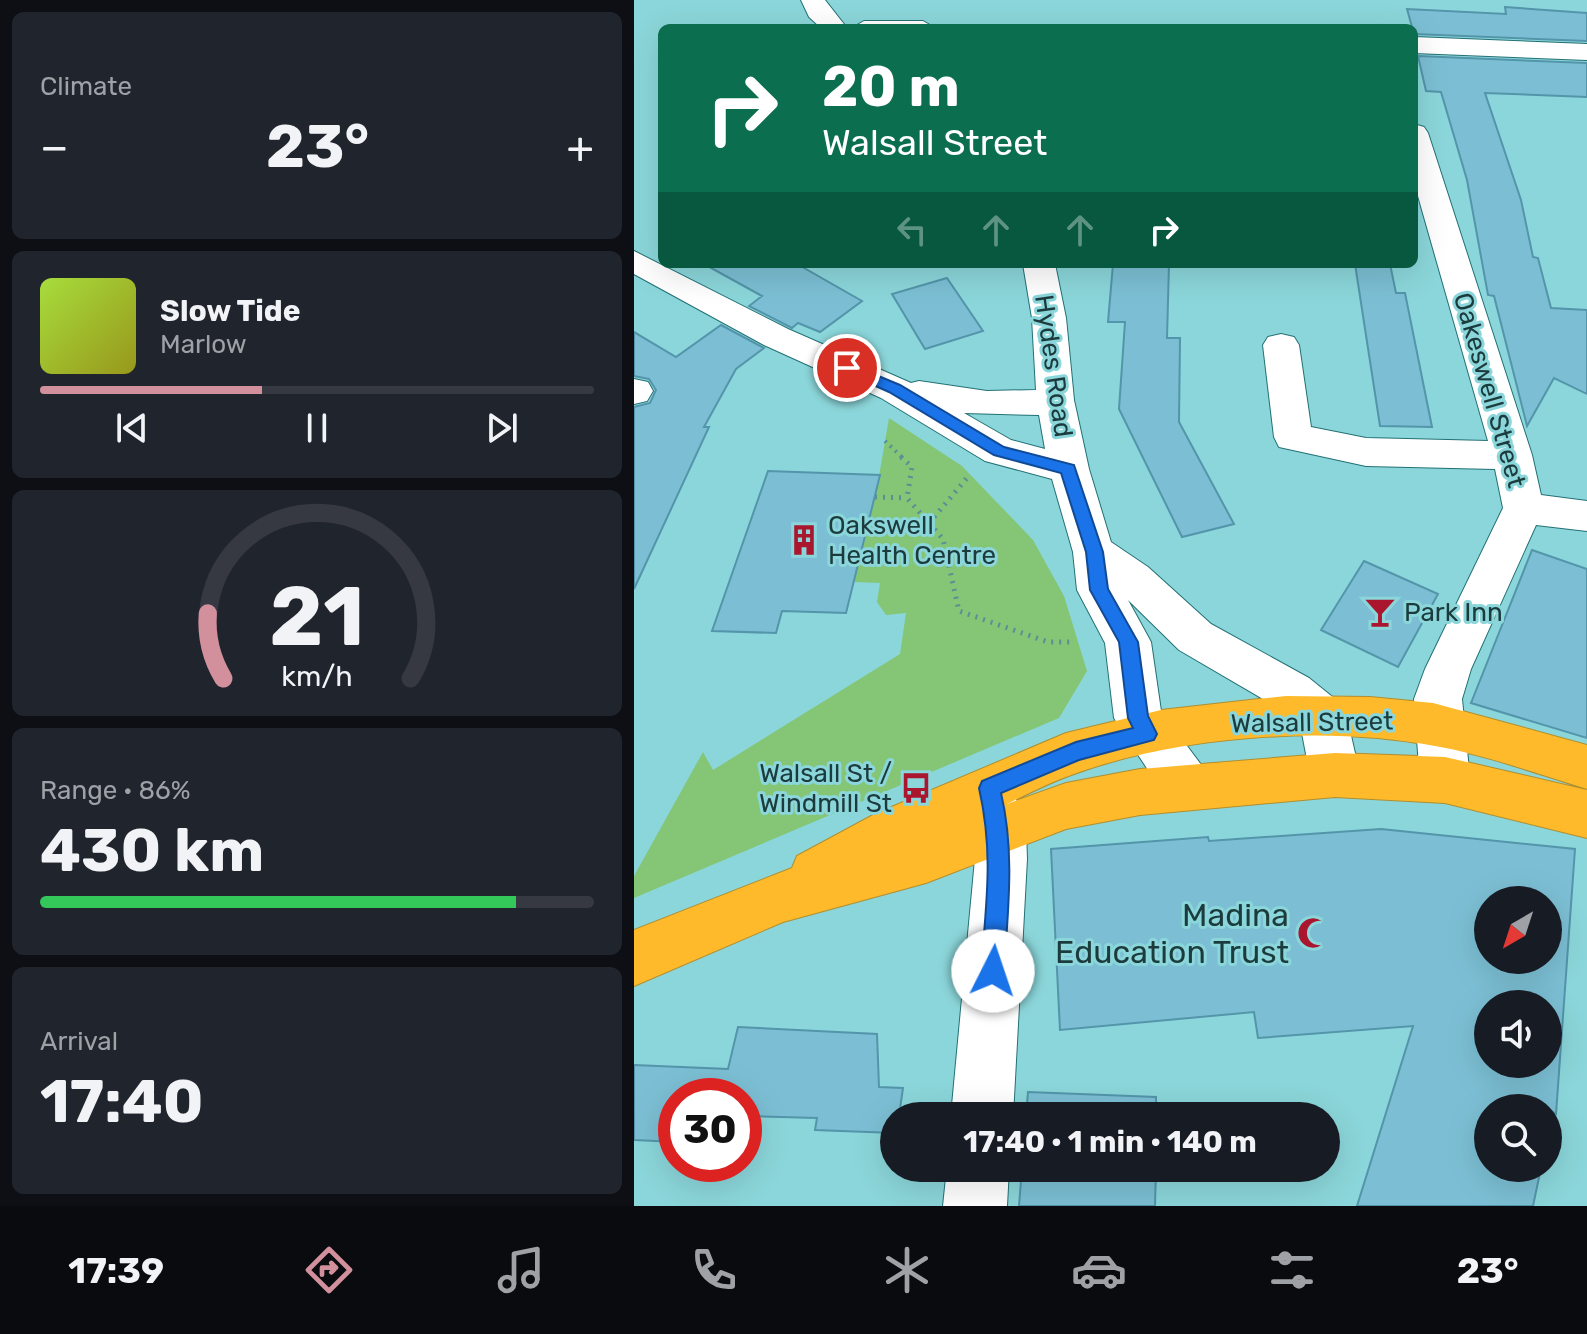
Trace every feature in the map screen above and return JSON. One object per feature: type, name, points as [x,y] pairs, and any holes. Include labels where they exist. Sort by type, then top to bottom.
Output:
[{"type":"highway","name":"Walsall Street","points":[[634,958],[780,897],[926,858],[1076,751],[1147,734],[1272,717],[1410,721],[1587,767]]},
{"type":"highway","name":"Walsall Street","points":[[995,810],[1066,806],[1187,786],[1335,775],[1445,780],[1587,814]]},
{"type":"highway","name":"Walsall Street","points":[[780,897],[875,837],[941,809]]},
{"type":"street","points":[[813,0],[832,24]]},
{"type":"street","points":[[1418,45],[1587,52]]},
{"type":"street","name":"Oakeswell Street","points":[[1418,146],[1512,455],[1523,508],[1448,669],[1438,699],[1445,780]]},
{"type":"street","points":[[634,261],[776,337],[894,389],[999,451],[1069,469]]},
{"type":"street","name":"Hydes Road","points":[[1040,268],[1049,318],[1055,400],[1069,469],[1094,552],[1099,590],[1128,642]]},
{"type":"street","points":[[1281,345],[1293,437],[1366,452],[1512,455]]},
{"type":"street","points":[[894,389],[987,405],[1055,400]]},
{"type":"street","points":[[1523,508],[1587,516]]},
{"type":"street","points":[[1094,552],[1133,579],[1195,637],[1292,692],[1323,718],[1335,775]]},
{"type":"street","points":[[1128,642],[1138,718],[1187,786]]},
{"type":"street","points":[[941,809],[958,823],[995,810],[983,1102]]},
{"type":"street","points":[[975,1206],[977,1182]]},
{"type":"path","points":[[885,441],[912,467],[907,498]]},
{"type":"path","points":[[929,523],[954,490],[999,451]]},
{"type":"path","points":[[875,497],[907,498],[943,539],[959,611],[1048,642],[1128,642]]},
{"type":"green space","points":[[889,418],[962,466],[1033,540],[1064,596],[1087,671],[1059,718],[634,898],[634,876],[703,752],[713,770],[900,654],[906,613],[886,615],[877,602],[880,583],[854,582],[878,482]]},
{"type":"building","points":[[1505,7],[1587,13],[1587,41],[1418,34],[1418,24],[1411,24],[1407,9],[1506,14]]},
{"type":"building","points":[[1418,56],[1587,63],[1587,97],[1485,93],[1521,200],[1533,257],[1538,258],[1551,308],[1587,310],[1587,394],[1554,378],[1527,426],[1494,296],[1488,295],[1467,180],[1441,92],[1426,91]]},
{"type":"building","points":[[711,268],[804,268],[862,301],[820,332],[798,323],[792,328],[749,306],[762,296]]},
{"type":"building","points":[[1113,268],[1169,268],[1167,338],[1180,338],[1179,422],[1234,524],[1182,537],[1119,409],[1125,322],[1108,322]]},
{"type":"building","points":[[1356,268],[1391,268],[1396,293],[1405,293],[1432,427],[1380,426]]},
{"type":"building","points":[[947,278],[983,331],[925,349],[892,294]]},
{"type":"building","points":[[721,325],[764,348],[736,369],[704,427],[709,427],[634,589],[634,407],[650,403],[656,390],[649,379],[634,376],[634,332],[676,357]]},
{"type":"building","name":"Oakswell Health Centre","points":[[768,471],[880,475],[846,613],[782,611],[776,633],[712,631]]},
{"type":"building","points":[[1532,550],[1587,569],[1587,738],[1471,703]]},
{"type":"building","name":"Park Inn","points":[[1364,561],[1438,594],[1398,667],[1321,630]]},
{"type":"building","points":[[1381,829],[1575,849],[1562,1030],[1562,990],[1474,990],[1474,1078],[1559,1078],[1557,1094],[1474,1094],[1474,1182],[1538,1182],[1533,1206],[1357,1206],[1413,1026],[1258,1038],[1254,1012],[1060,1030],[1051,849],[1208,837],[1209,841]]},
{"type":"building","points":[[738,1027],[877,1034],[879,1087],[903,1088],[901,1102],[880,1102],[880,1132],[815,1130],[817,1118],[762,1116],[762,1078],[658,1078],[658,1141],[634,1140],[634,1065],[728,1069]]},
{"type":"building","points":[[1028,1092],[1156,1097],[1156,1102],[1027,1102]]},
{"type":"building","points":[[1021,1182],[1156,1182],[1155,1206],[1019,1206]]},
{"type":"place","name":"Oakswell Health Centre","points":[[804,540]]},
{"type":"place","name":"Park Inn","points":[[1380,612]]},
{"type":"place","name":"Walsall St / Windmill St","points":[[916,788]]},
{"type":"place","name":"Madina Education Trust","points":[[1313,933]]},
{"type":"route","points":[[847,368],[894,389],[999,451],[1069,469],[1094,552],[1099,590],[1128,642],[1138,718],[1147,734],[1076,751],[990,788],[1000,831],[1001,859],[993,971]]}]
